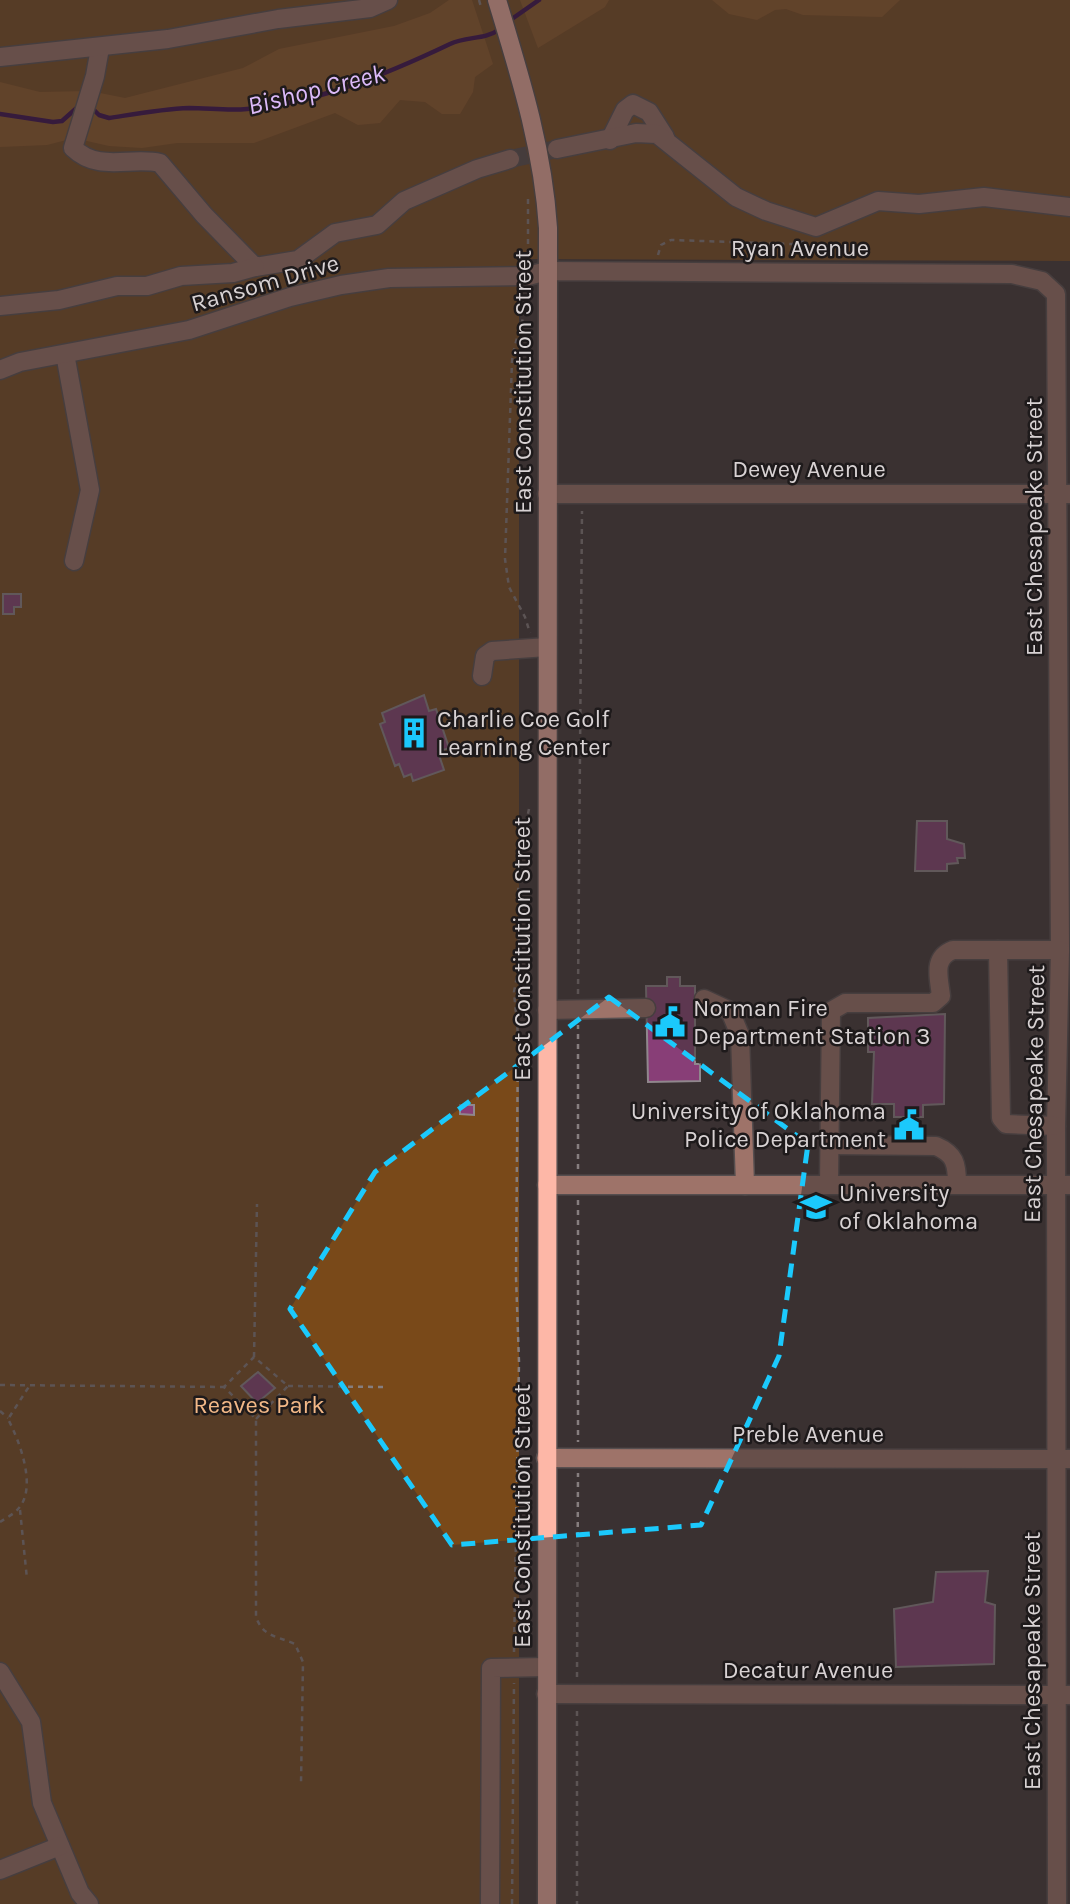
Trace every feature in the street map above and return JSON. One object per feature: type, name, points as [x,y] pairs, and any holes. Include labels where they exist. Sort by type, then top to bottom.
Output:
[{"type":"main road","name":"East Constitution Street","points":[[497,0],[517,64],[542,166],[548,228],[547,494],[539,647],[547,1010],[547,1904]]},
{"type":"street","points":[[0,57],[100,48],[278,19],[370,8],[388,0]]},
{"type":"street","points":[[100,48],[73,148],[91,158],[121,164],[151,161],[160,163],[204,215],[255,267]]},
{"type":"street","points":[[610,140],[625,110],[633,104],[649,112],[681,155],[736,197],[765,211],[816,227],[878,201],[919,204],[984,197],[1070,207]]},
{"type":"street","points":[[557,149],[636,133],[665,137]]},
{"type":"street","points":[[0,306],[59,300],[117,286],[147,286],[192,274],[233,273],[298,260],[335,233],[377,225],[404,201],[510,159]]},
{"type":"street","name":"Ryan Avenue","points":[[547,271],[1012,274],[1042,281],[1050,287]]},
{"type":"street","name":"Ransom Drive","points":[[0,370],[20,362],[189,330],[290,297],[341,285],[389,278],[528,276],[547,271]]},
{"type":"street","name":"East Chesapeake Street","points":[[1050,287],[1056,293],[1064,359],[1064,712],[1056,1126],[1063,1186],[1063,1695],[1057,1904]]},
{"type":"street","points":[[65,354],[90,490],[74,561]]},
{"type":"street","name":"Dewey Avenue","points":[[547,494],[1064,494]]},
{"type":"street","points":[[482,676],[485,656],[492,651],[539,647]]},
{"type":"street","points":[[829,1184],[831,1011],[845,1003],[933,1003],[941,996],[938,960],[943,954],[953,950],[1060,950]]},
{"type":"street","points":[[998,950],[1001,1118],[1006,1124],[1056,1126]]},
{"type":"street","points":[[704,999],[730,1012],[740,1035],[745,1185]]},
{"type":"street","points":[[547,1010],[646,1008]]},
{"type":"street","points":[[830,1145],[936,1146],[950,1152],[957,1164],[957,1184]]},
{"type":"street","points":[[547,1185],[1063,1186]]},
{"type":"street","name":"Preble Avenue","points":[[546,1458],[1063,1459]]},
{"type":"street","points":[[490,1904],[491,1668],[547,1667]]},
{"type":"street","points":[[0,1672],[31,1722],[41,1803],[80,1893],[89,1904]]},
{"type":"street","name":"Decatur Avenue","points":[[546,1695],[1063,1695]]},
{"type":"street","points":[[0,1870],[60,1846]]},
{"type":"path","points":[[528,196],[527,314],[512,361],[505,559],[509,587],[539,647]]},
{"type":"path","points":[[659,272],[659,249],[671,240],[802,244],[810,238],[816,227]]},
{"type":"path","points":[[512,1904],[519,1362],[516,1277],[518,1035],[514,992],[519,966],[518,862],[530,803]]},
{"type":"path","points":[[224,1387],[254,1357],[257,1204]]},
{"type":"path","points":[[254,1357],[288,1386],[383,1387]]},
{"type":"path","points":[[0,1385],[224,1387],[256,1419]]},
{"type":"path","points":[[8,1419],[31,1385]]},
{"type":"path","points":[[288,1386],[256,1419],[256,1617],[260,1629],[267,1635],[295,1644],[303,1662],[301,1784]]},
{"type":"path","points":[[0,1411],[8,1419],[23,1453],[26,1476],[24,1498],[19,1508],[0,1522]]},
{"type":"path","points":[[19,1508],[27,1579]]},
{"type":"highlighted area","points":[[609,997],[808,1144],[779,1356],[701,1525],[452,1545],[290,1309],[375,1172]]},
{"type":"green space","name":"Reaves Park","points":[[0,0],[1070,0],[1070,261],[519,259],[519,1904],[0,1904]]},
{"type":"shaded area","points":[[449,0],[472,0],[493,64],[475,77],[473,92],[460,114],[442,114],[425,102],[400,100],[380,123],[358,125],[335,113],[254,143],[177,143],[142,148],[109,146],[74,138],[47,145],[0,147],[0,82],[40,92],[90,91],[125,98],[243,68],[279,49],[394,26],[430,13]]},
{"type":"shaded area","points":[[520,0],[609,0],[605,7],[538,48]]},
{"type":"shaded area","points":[[712,0],[900,0],[882,17],[803,15],[786,9],[775,10],[757,20],[729,14]]},
{"type":"building","points":[[3,594],[21,594],[21,607],[14,607],[14,614],[3,614]]},
{"type":"building","name":"Charlie Coe Golf Learning Center","points":[[424,695],[429,711],[436,709],[449,748],[438,752],[444,770],[413,781],[411,774],[404,777],[399,764],[395,766],[380,724],[385,722],[382,713]]},
{"type":"building","points":[[917,821],[947,821],[947,839],[964,844],[965,858],[957,858],[958,863],[947,864],[947,871],[915,871]]},
{"type":"building","name":"Norman Fire Department Station 3","points":[[667,977],[680,977],[680,986],[695,986],[695,1064],[700,1064],[700,1081],[648,1082],[646,986],[667,986]]},
{"type":"building","name":"University of Oklahoma Police Department","points":[[945,1014],[944,1104],[923,1105],[923,1117],[894,1117],[894,1104],[872,1104],[874,1052],[868,1052],[868,1018]]},
{"type":"building","points":[[460,1105],[474,1105],[474,1115],[460,1114]]},
{"type":"building","points":[[258,1372],[275,1388],[257,1403],[241,1386]]},
{"type":"building","points":[[988,1571],[985,1602],[995,1605],[994,1664],[896,1667],[894,1609],[933,1602],[936,1572]]},
{"type":"waterway","name":"Bishop Creek","points":[[509,21],[539,0]]},
{"type":"waterway","name":"Bishop Creek","points":[[91,107],[99,115],[109,118],[189,108],[240,110],[273,106],[351,86],[456,42],[488,35],[500,29]]},
{"type":"waterway","name":"Bishop Creek","points":[[0,114],[62,121],[80,105]]},
{"type":"tunnel","points":[[510,159],[557,149]]},
{"type":"place","name":"Charlie Coe Golf Learning Center","points":[[414,733]]},
{"type":"place","name":"Norman Fire Department Station 3","points":[[670,1022]]},
{"type":"place","name":"University of Oklahoma Police Department","points":[[909,1125]]},
{"type":"place","name":"University of Oklahoma","points":[[816,1207]]}]
